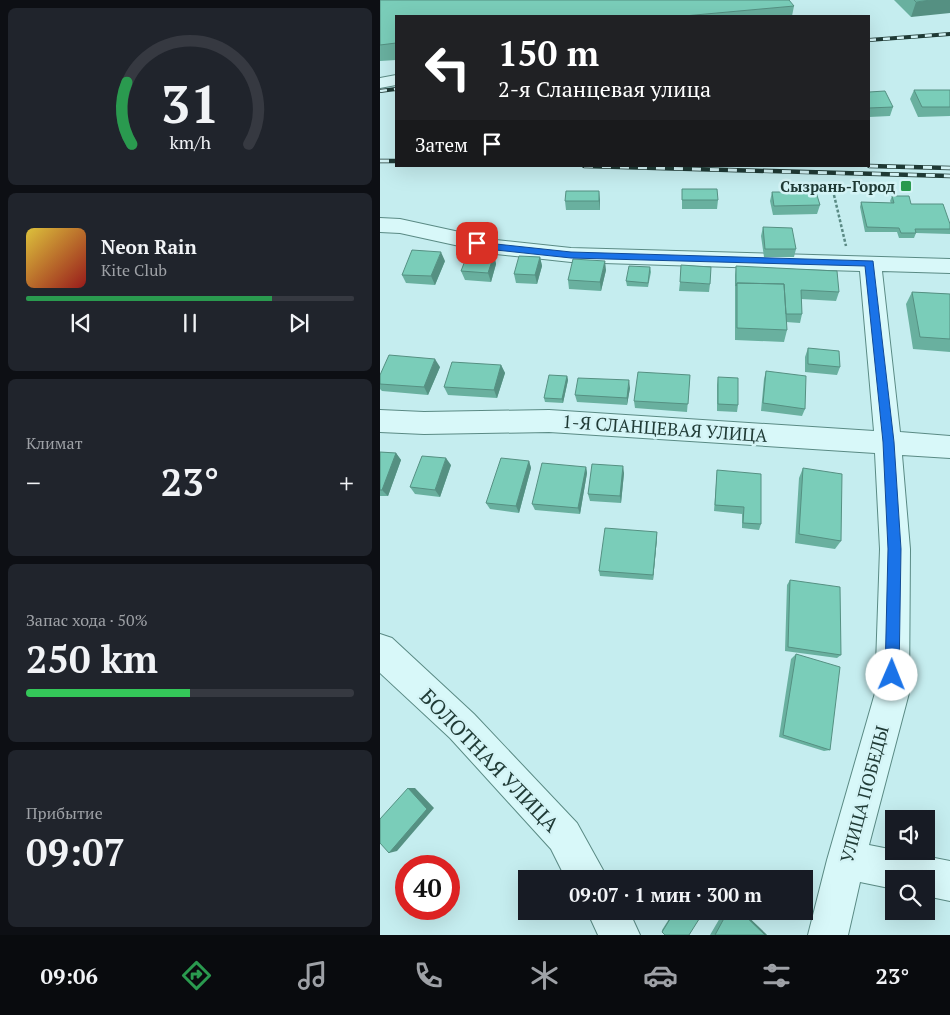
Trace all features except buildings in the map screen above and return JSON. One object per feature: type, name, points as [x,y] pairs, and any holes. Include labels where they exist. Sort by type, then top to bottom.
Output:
[{"type":"street","points":[[380,83],[395,80]]},
{"type":"street","points":[[380,225],[400,226],[496,247],[571,255],[950,266]]},
{"type":"street","name":"УЛИЦА ПОБЕДЫ","points":[[828,935],[846,860],[892,693],[894,549],[888,442],[860,263]]},
{"type":"street","name":"1-Я СЛАНЦЕВАЯ УЛИЦА","points":[[380,421],[424,423],[549,421],[950,447]]},
{"type":"street","name":"БОЛОТНАЯ УЛИЦА","points":[[380,650],[462,726],[564,836],[583,870]]},
{"type":"street","points":[[846,860],[950,881]]},
{"type":"street","points":[[612,920],[620,935]]},
{"type":"path","points":[[834,195],[860,263]]},
{"type":"railway","points":[[870,40],[950,34]]},
{"type":"railway","points":[[380,91],[395,89]]},
{"type":"railway","points":[[380,161],[395,161]]},
{"type":"railway","points":[[870,166],[950,168]]},
{"type":"railway","points":[[621,167],[950,176]]},
{"type":"place","name":"Сызрань-Город","points":[[906,186]]},
{"type":"route","points":[[477,243],[496,247],[571,255],[870,263],[888,442],[894,549],[892,675]]}]
